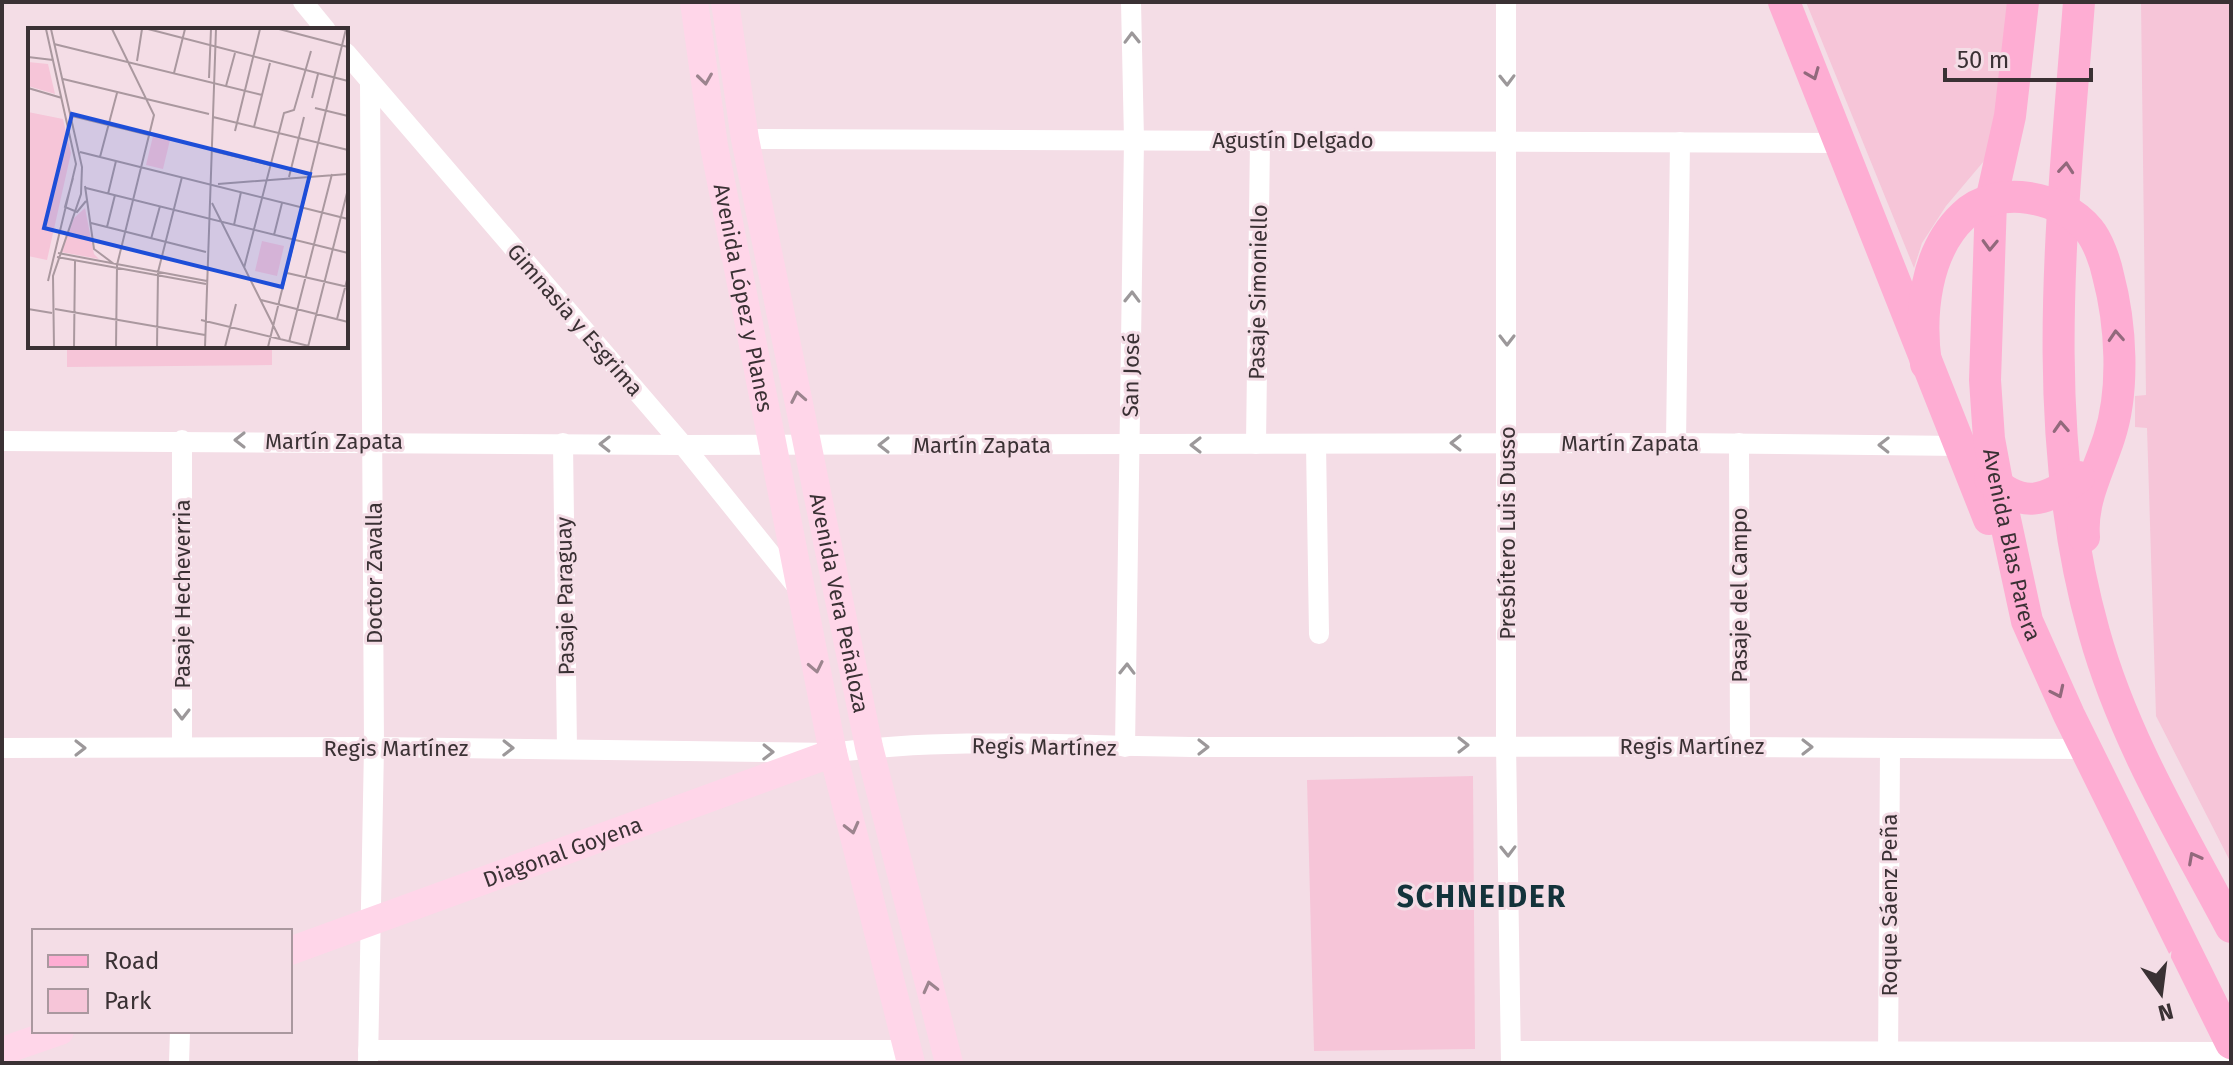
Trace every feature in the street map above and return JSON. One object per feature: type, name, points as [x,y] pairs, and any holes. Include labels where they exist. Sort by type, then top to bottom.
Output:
[{"type":"main road","name":"Avenida López y Planes","points":[[694,2],[714,146],[801,591]]},
{"type":"main road","points":[[725,2],[745,139]]},
{"type":"main road","points":[[1784,2],[1926,364],[1962,446],[2027,621]]},
{"type":"main road","name":"Avenida Blas Parera","points":[[2023,2],[2010,116],[1991,201],[1985,380],[1989,439],[1998,487],[2027,621],[2086,749],[2231,1043]]},
{"type":"main road","points":[[2079,2],[2063,208],[2059,337],[2064,488],[2094,632],[2127,727],[2231,927]]},
{"type":"main road","points":[[1926,364],[1922,338],[1924,310],[1937,254],[1997,158],[2010,116]]},
{"type":"main road","name":"Avenida Vera Peñaloza","points":[[745,139],[869,747],[949,1063]]},
{"type":"main road","points":[[1949,231],[1965,214],[1991,201],[2029,198],[2063,208],[2090,230],[2108,275],[2114,307],[2116,409],[2085,504],[2083,532],[2094,632]]},
{"type":"main road","points":[[1962,446],[1998,487],[2013,498],[2027,500],[2064,488],[2101,456]]},
{"type":"main road","name":"Avenida Vera Peñaloza","points":[[801,591],[833,753],[909,1057]]},
{"type":"main road","name":"Diagonal Goyena","points":[[292,950],[833,753]]},
{"type":"main road","points":[[2,1051],[54,1033]]},
{"type":"street","points":[[303,2],[324,28]]},
{"type":"street","name":"San José","points":[[1125,747],[1134,140],[1131,2]]},
{"type":"street","name":"Presbítero Luis Dusso","points":[[1506,2],[1506,745],[1511,1057]]},
{"type":"street","name":"Gimnasia y Esgrima","points":[[348,55],[683,445],[801,591]]},
{"type":"street","name":"Doctor Zavalla","points":[[368,1057],[374,747],[370,82]]},
{"type":"street","name":"Agustín Delgado","points":[[745,139],[1508,139],[1840,143]]},
{"type":"street","name":"Pasaje Simoniello","points":[[1256,444],[1260,140]]},
{"type":"street","points":[[1676,443],[1680,142]]},
{"type":"street","name":"Pasaje Hecheverria","points":[[182,440],[182,747]]},
{"type":"street","name":"Martín Zapata","points":[[2,441],[683,445],[1739,443],[1962,446]]},
{"type":"street","name":"Pasaje Paraguay","points":[[563,443],[567,749]]},
{"type":"street","name":"Pasaje del Campo","points":[[1739,443],[1740,747]]},
{"type":"street","points":[[1316,444],[1319,634]]},
{"type":"street","name":"Regis Martínez","points":[[2,748],[374,747],[833,753],[869,747],[1506,745],[2086,749]]},
{"type":"street","name":"Roque Sáenz Peña","points":[[1888,1058],[1890,748]]},
{"type":"street","points":[[179,1063],[180,1033]]},
{"type":"street","points":[[1511,1057],[1888,1058],[2231,1052]]},
{"type":"street","points":[[368,1057],[909,1057]]},
{"type":"green space","points":[[1806,2],[2011,2],[1989,155],[1946,206],[1922,243],[1914,268]]},
{"type":"green space","points":[[2141,2],[2231,2],[2231,863],[2156,716],[2147,428],[2135,427],[2135,396],[2146,395]]},
{"type":"green space","points":[[67,348],[272,348],[272,365],[67,367]]},
{"type":"green space","points":[[1473,776],[1475,1049],[1314,1051],[1307,780]]},
{"type":"district","name":"SCHNEIDER","points":[[1482,897]]}]
